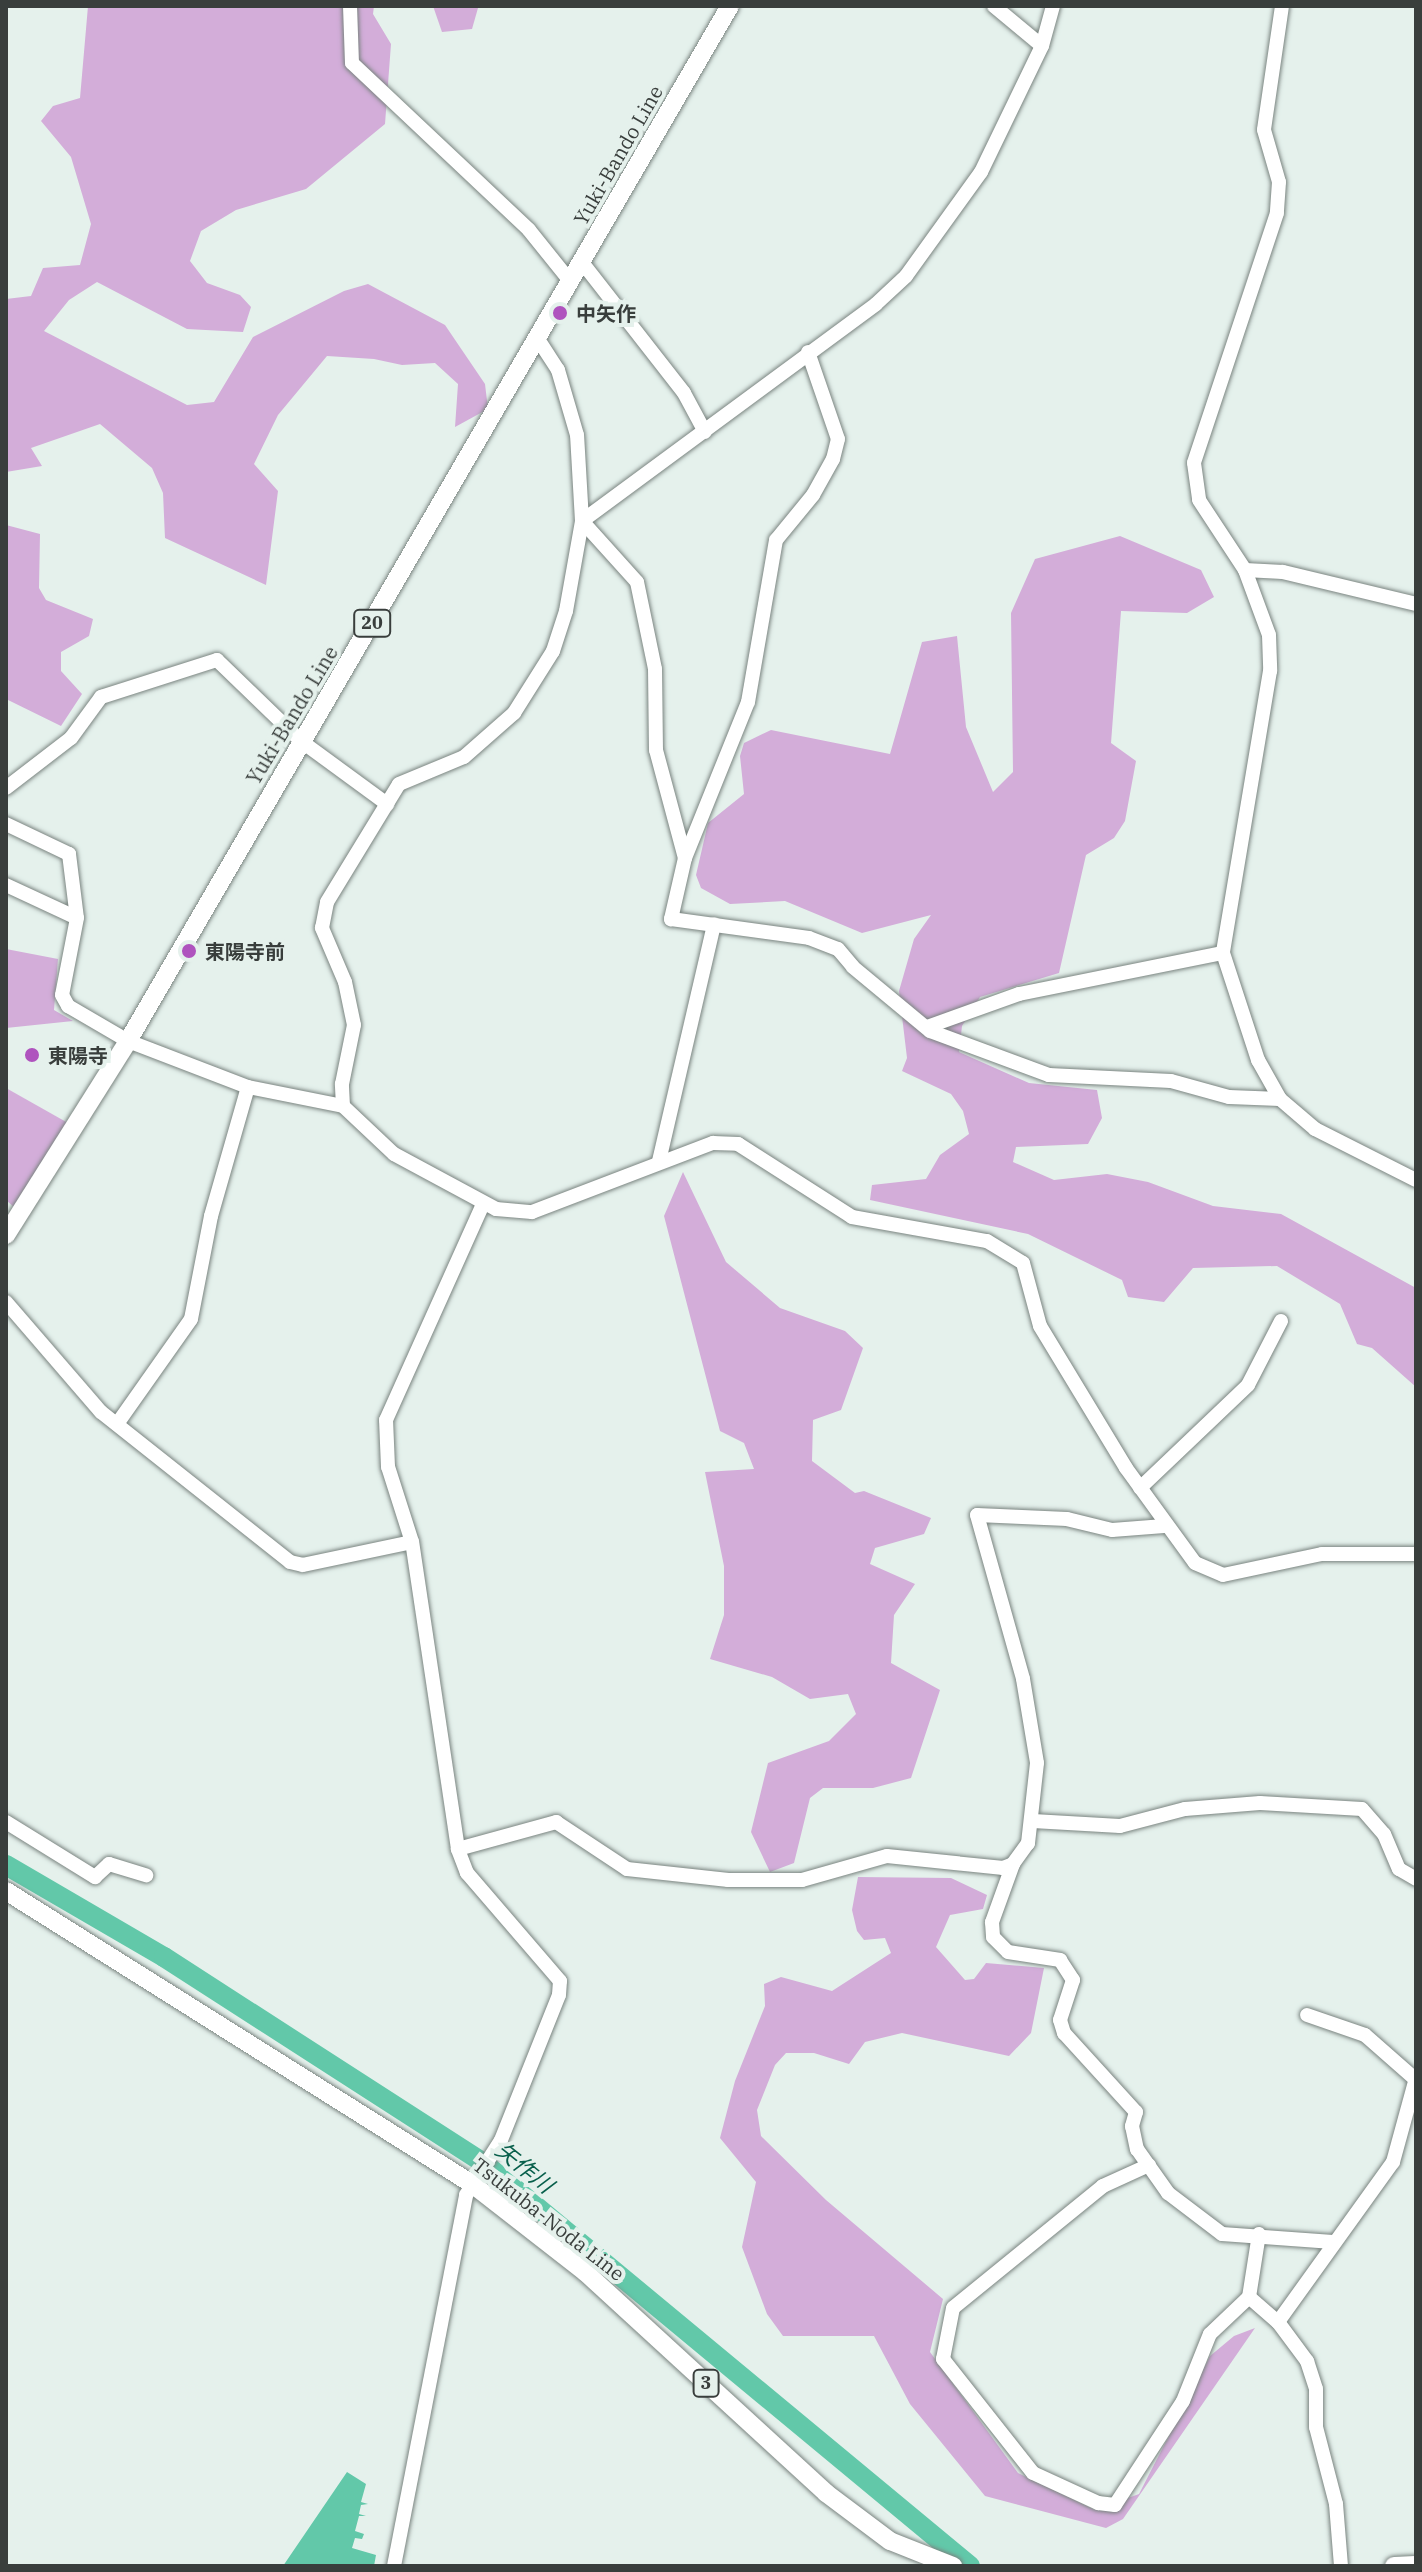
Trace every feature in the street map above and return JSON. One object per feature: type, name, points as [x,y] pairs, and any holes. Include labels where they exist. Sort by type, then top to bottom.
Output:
[{"type":"main road","name":"Yuki-Bando Line","points":[[6,1235],[128,1041],[730,6]]},
{"type":"main road","name":"Tsukuba-Noda Line","points":[[6,1891],[475,2179],[585,2272],[826,2493],[890,2541],[945,2565]]},
{"type":"main road","points":[[1394,2566],[1416,2565]]},
{"type":"street","points":[[350,6],[352,63],[529,230],[570,281]]},
{"type":"street","points":[[994,6],[1042,46]]},
{"type":"street","points":[[582,521],[876,304],[932,245],[981,172],[1042,46],[1053,6]]},
{"type":"street","points":[[1282,6],[1264,130],[1279,182],[1276,223],[1194,463],[1199,500],[1245,570],[1269,635],[1270,671],[1223,953],[1233,995],[1280,1099],[1315,1129],[1416,1180]]},
{"type":"street","points":[[581,261],[684,393],[705,432]]},
{"type":"street","points":[[343,1106],[353,1005],[322,928],[327,902],[399,784],[464,757],[514,713],[537,683],[566,611],[582,521],[577,435],[558,370],[537,338]]},
{"type":"street","points":[[808,352],[838,439],[833,459],[813,495],[776,540],[748,702],[685,858],[671,919],[809,938],[838,949],[908,1017],[1049,1075],[1171,1081],[1229,1097],[1280,1099]]},
{"type":"street","points":[[582,521],[637,582],[655,669],[656,750],[663,793],[685,858]]},
{"type":"street","points":[[1245,570],[1283,572],[1416,604]]},
{"type":"street","points":[[6,788],[71,738],[101,697],[217,660],[301,741],[387,804]]},
{"type":"street","points":[[6,824],[69,854],[77,918],[62,995],[68,1006],[128,1041],[248,1087],[343,1106],[394,1154],[482,1206],[532,1212],[659,1161],[713,1143],[738,1144],[852,1217],[963,1234],[1005,1248],[1028,1275],[1040,1326],[1164,1526],[1195,1563],[1223,1575],[1322,1554],[1416,1554]]},
{"type":"street","points":[[6,885],[77,918]]},
{"type":"street","points":[[659,1161],[714,924]]},
{"type":"street","points":[[927,1027],[1019,994],[1223,953]]},
{"type":"street","points":[[117,1424],[191,1319],[211,1216],[248,1087]]},
{"type":"street","points":[[394,2566],[475,2179],[494,2151],[559,1995],[560,1981],[467,1873],[458,1849],[412,1542],[388,1467],[386,1420],[482,1206]]},
{"type":"street","points":[[6,1302],[92,1403],[290,1562],[303,1565],[412,1542]]},
{"type":"street","points":[[1140,1488],[1248,1385],[1281,1321]]},
{"type":"street","points":[[1164,1526],[1112,1530],[1067,1519],[977,1515],[1033,1724],[1037,1763],[1033,1821],[1028,1843],[1013,1864],[992,1922],[993,1937],[1008,1952],[1060,1960],[1073,1980],[1060,2020],[1064,2033],[1136,2112],[1132,2126],[1137,2149],[1168,2193],[1209,2229],[1222,2234],[1259,2234],[1333,2242]]},
{"type":"street","points":[[1033,1821],[1120,1826],[1185,1809],[1260,1803],[1362,1809],[1384,1834],[1399,1869],[1416,1879]]},
{"type":"street","points":[[6,1822],[95,1877],[109,1864],[146,1875]]},
{"type":"street","points":[[458,1849],[556,1822],[627,1869],[728,1880],[802,1880],[887,1856],[1003,1868],[1013,1864]]},
{"type":"street","points":[[1278,2322],[1393,2162],[1416,2078],[1365,2035],[1307,2015]]},
{"type":"street","points":[[1149,2165],[1103,2186],[953,2308],[943,2359],[1033,2473],[1098,2503],[1115,2505],[1183,2401],[1210,2334],[1249,2297],[1259,2234]]},
{"type":"street","points":[[1249,2297],[1278,2322],[1307,2361],[1316,2389],[1316,2427],[1335,2496],[1341,2566]]},
{"type":"shaded area","points":[[88,6],[374,6],[373,14],[391,44],[385,124],[306,189],[236,210],[201,231],[190,261],[207,283],[240,295],[251,307],[243,332],[187,329],[97,282],[69,300],[44,331],[187,405],[214,402],[253,337],[344,291],[368,284],[445,325],[485,384],[488,409],[455,427],[458,384],[435,363],[402,365],[374,359],[327,356],[278,415],[254,464],[278,491],[266,585],[165,538],[163,493],[152,468],[100,424],[31,448],[42,466],[6,472],[6,299],[31,296],[43,268],[80,265],[91,224],[71,157],[41,121],[53,106],[80,98]]},
{"type":"shaded area","points":[[433,6],[478,6],[472,29],[442,32]]},
{"type":"shaded area","points":[[6,525],[40,534],[39,588],[46,600],[93,619],[89,636],[61,652],[61,671],[82,694],[61,726],[6,699]]},
{"type":"shaded area","points":[[1120,536],[1201,570],[1214,597],[1187,613],[1121,611],[1111,743],[1136,761],[1125,821],[1114,838],[1086,855],[1059,973],[980,997],[962,1026],[959,1052],[1029,1083],[1097,1090],[1102,1118],[1088,1144],[1016,1147],[1013,1162],[1054,1180],[1107,1174],[1148,1182],[1213,1206],[1281,1214],[1416,1288],[1416,1387],[1372,1348],[1357,1344],[1340,1304],[1277,1266],[1193,1268],[1164,1302],[1128,1297],[1122,1280],[1028,1234],[870,1200],[872,1185],[926,1179],[940,1155],[969,1134],[963,1111],[951,1094],[902,1071],[907,1058],[899,991],[914,939],[931,915],[862,933],[785,901],[730,904],[701,888],[696,875],[708,823],[744,794],[740,756],[744,743],[771,730],[890,754],[922,642],[957,636],[966,727],[993,792],[1013,772],[1011,613],[1035,559]]},
{"type":"shaded area","points":[[6,949],[58,959],[54,1010],[73,1021],[6,1028]]},
{"type":"shaded area","points":[[6,1088],[68,1123],[15,1208],[6,1200]]},
{"type":"shaded area","points":[[683,1172],[726,1262],[780,1308],[845,1331],[863,1348],[841,1410],[813,1420],[812,1461],[855,1493],[864,1491],[931,1518],[924,1534],[875,1548],[870,1564],[915,1584],[894,1615],[891,1663],[940,1690],[911,1778],[873,1788],[823,1788],[810,1798],[794,1863],[770,1872],[751,1832],[768,1763],[829,1741],[856,1714],[848,1694],[810,1699],[772,1677],[710,1659],[724,1615],[724,1566],[705,1472],[754,1469],[744,1443],[720,1431],[664,1216]]},
{"type":"shaded area","points":[[858,1877],[951,1878],[987,1895],[983,1909],[950,1915],[936,1947],[965,1980],[974,1979],[986,1963],[1044,1968],[1031,2033],[1009,2056],[902,2033],[865,2042],[849,2064],[814,2053],[786,2053],[775,2065],[757,2110],[761,2136],[826,2200],[943,2299],[930,2352],[1018,2473],[1095,2510],[1139,2494],[1210,2356],[1234,2336],[1255,2328],[1123,2519],[1106,2528],[985,2496],[910,2404],[874,2336],[783,2336],[767,2314],[742,2247],[756,2182],[720,2138],[735,2081],[765,2006],[764,1984],[781,1977],[832,1991],[891,1953],[885,1938],[864,1940],[857,1931],[852,1910]]},
{"type":"shaded area","points":[[347,2472],[366,2484],[361,2502],[368,2504],[361,2505],[359,2514],[366,2516],[359,2516],[355,2531],[364,2534],[362,2539],[355,2538],[352,2548],[376,2555],[374,2566],[283,2566]]},
{"type":"waterway","name":"矢作川","points":[[6,1865],[164,1957],[485,2164],[970,2566]]},
{"type":"place","name":"中矢作","points":[[560,313]]},
{"type":"place","name":"東陽寺前","points":[[189,951]]},
{"type":"place","name":"東陽寺","points":[[32,1055]]}]
